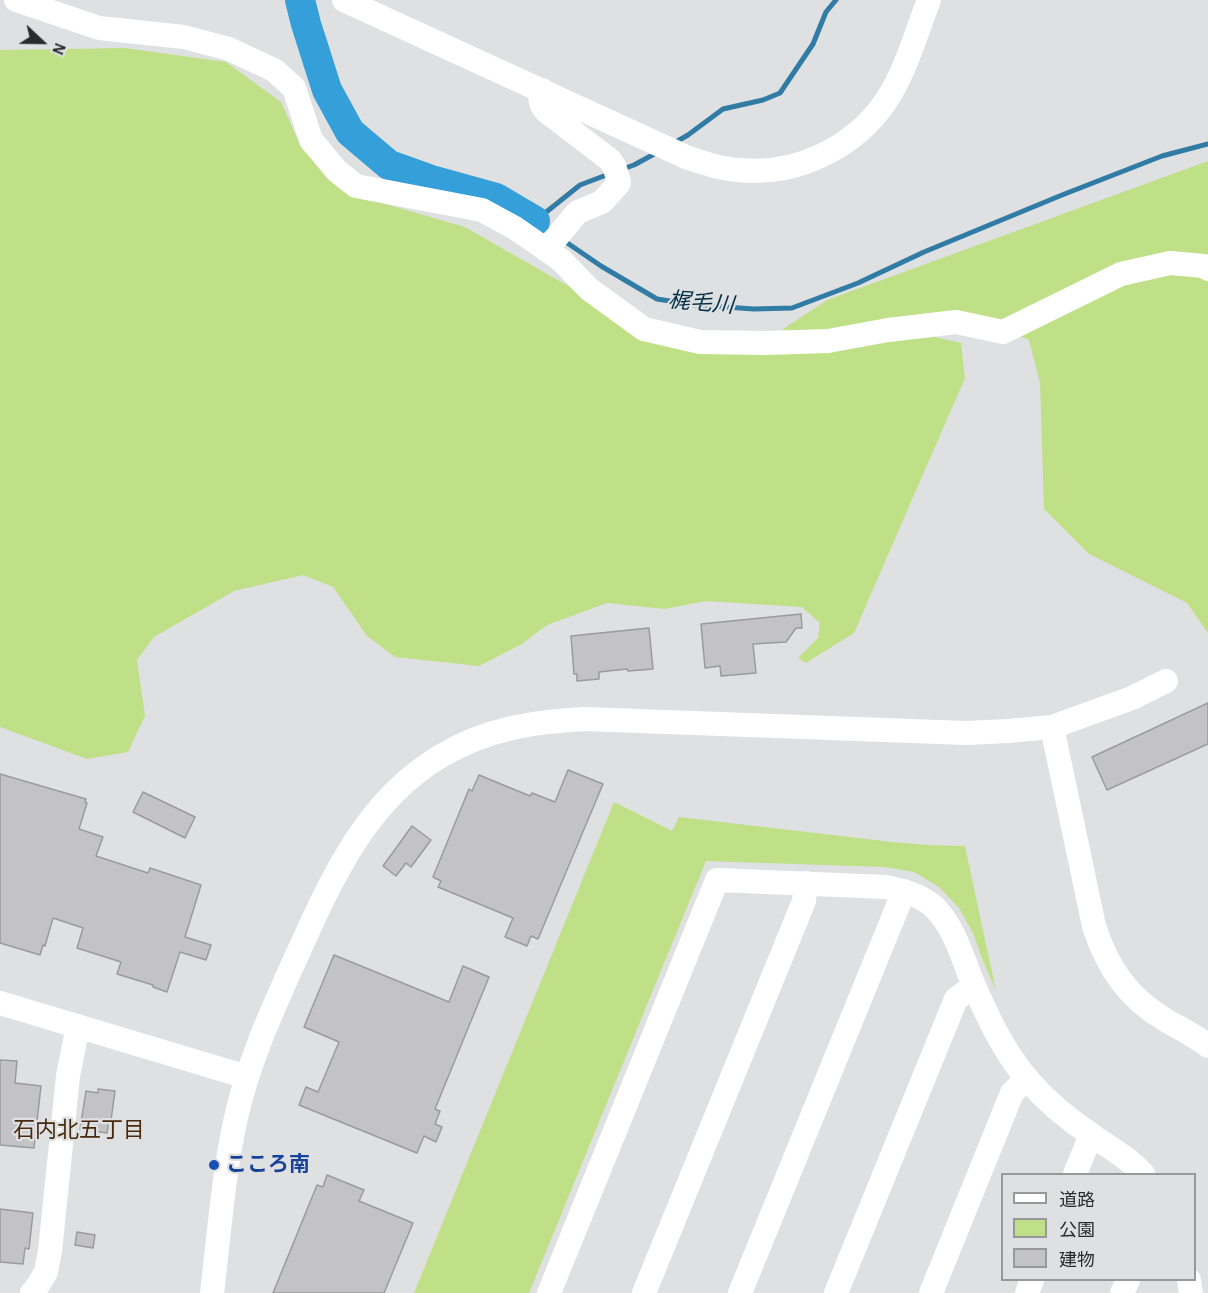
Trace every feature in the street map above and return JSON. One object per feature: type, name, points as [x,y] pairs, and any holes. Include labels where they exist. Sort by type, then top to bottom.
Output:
[{"type":"street","points":[[16,0],[99,28],[184,37],[229,49],[274,70],[294,88],[312,140],[337,171],[356,186],[482,210],[515,228],[554,241]]},
{"type":"street","points":[[344,0],[687,157],[704,164],[741,171],[769,170],[814,159],[846,141],[861,129],[886,101],[895,85],[929,0]]},
{"type":"street","points":[[542,90],[540,99],[546,111],[607,157],[617,174],[619,183],[604,200],[578,212],[554,241]]},
{"type":"street","points":[[554,241],[561,260],[589,289],[644,329],[700,342],[828,341],[888,330],[956,322],[1003,332],[1121,274],[1170,263],[1204,266],[1208,269]]},
{"type":"street","points":[[212,1293],[235,1122],[247,1077],[266,1024],[346,854],[364,827],[402,784],[441,756],[488,734],[523,725],[584,719],[966,733],[1052,727],[1132,699],[1166,681]]},
{"type":"street","points":[[1052,727],[1094,926],[1105,955],[1122,983],[1135,998],[1150,1011],[1208,1046]]},
{"type":"street","points":[[549,1293],[717,880],[886,887],[919,897],[934,907],[946,922],[988,1018],[1026,1078],[1053,1105],[1091,1135],[1122,1155],[1142,1173]]},
{"type":"street","points":[[644,1293],[804,901],[806,883]]},
{"type":"street","points":[[740,1293],[904,891]]},
{"type":"street","points":[[836,1293],[956,999],[974,986]]},
{"type":"street","points":[[0,1003],[247,1077]]},
{"type":"street","points":[[32,1293],[46,1272],[50,1251],[68,1077],[78,1026]]},
{"type":"street","points":[[931,1293],[1012,1093],[1026,1078]]},
{"type":"street","points":[[1075,1173],[1091,1135]]},
{"type":"green space","points":[[125,48],[226,62],[281,102],[302,149],[354,195],[465,227],[577,291],[697,351],[757,355],[827,352],[887,339],[935,337],[961,343],[965,378],[854,633],[806,663],[798,658],[818,638],[820,623],[802,607],[706,601],[665,609],[607,603],[547,625],[522,644],[479,666],[395,657],[367,636],[333,587],[303,575],[234,591],[154,637],[137,660],[145,716],[128,752],[87,759],[0,727],[0,50]]},
{"type":"green space","points":[[1208,161],[1208,633],[1187,603],[1089,554],[1044,509],[1040,383],[1029,340],[997,327],[784,337],[783,329],[827,300]]},
{"type":"green space","points":[[614,802],[672,831],[679,817],[892,842],[965,846],[996,991],[973,933],[959,908],[939,887],[914,872],[885,867],[706,861],[529,1293],[414,1293]]},
{"type":"building","points":[[801,614],[802,628],[796,628],[786,642],[753,644],[756,673],[721,676],[720,666],[705,668],[701,624]]},
{"type":"building","points":[[649,628],[653,669],[599,672],[599,679],[577,681],[577,674],[574,674],[571,636]]},
{"type":"building","points":[[1208,703],[1208,744],[1107,790],[1092,757]]},
{"type":"building","points":[[568,770],[603,784],[538,939],[531,936],[527,946],[505,937],[513,918],[438,887],[441,881],[433,877],[469,789],[472,791],[479,775],[530,796],[532,793],[555,802]]},
{"type":"building","points":[[0,774],[86,799],[87,803],[79,829],[103,837],[96,856],[148,873],[150,868],[201,885],[185,937],[211,945],[206,960],[180,952],[167,992],[153,985],[117,974],[121,962],[77,948],[83,928],[53,918],[40,955],[0,943]]},
{"type":"building","points":[[143,792],[195,817],[185,838],[133,812]]},
{"type":"building","points":[[412,826],[431,840],[411,867],[406,863],[396,876],[383,866]]},
{"type":"building","points":[[334,955],[449,1002],[463,966],[489,977],[435,1109],[440,1111],[435,1124],[442,1127],[436,1142],[424,1136],[417,1153],[299,1105],[306,1087],[318,1092],[339,1042],[304,1027]]},
{"type":"building","points":[[0,1060],[17,1061],[15,1083],[41,1086],[34,1148],[0,1145]]},
{"type":"building","points":[[98,1089],[115,1091],[107,1133],[80,1129],[86,1091],[98,1093]]},
{"type":"building","points":[[327,1175],[364,1190],[359,1201],[413,1223],[384,1293],[273,1293],[317,1185],[323,1187]]},
{"type":"building","points":[[0,1209],[33,1213],[29,1249],[25,1248],[23,1264],[0,1262]]},
{"type":"building","points":[[77,1232],[95,1235],[93,1248],[75,1245]]},
{"type":"waterway","name":"梶毛川","points":[[300,0],[327,90],[350,132],[389,165],[431,180],[496,198],[535,221]]},
{"type":"waterway","points":[[674,143],[723,109],[763,100],[780,93],[813,44],[826,12],[836,0]]},
{"type":"waterway","name":"梶毛川","points":[[563,240],[601,266],[657,299],[696,305],[754,309],[792,308],[858,283],[924,252],[1062,195],[1162,156],[1208,144]]},
{"type":"waterway","points":[[620,170],[658,152]]},
{"type":"waterway","points":[[553,233],[535,221],[580,185],[609,174]]},
{"type":"place","name":"こころ南","points":[[214,1165]]},
{"type":"district","name":"石内北五丁目","points":[[79,1130]]}]
